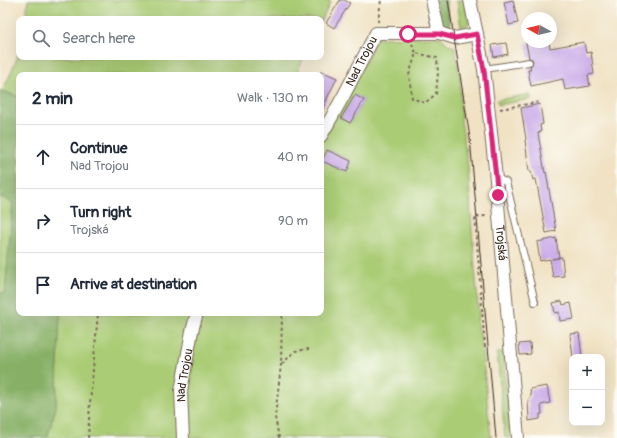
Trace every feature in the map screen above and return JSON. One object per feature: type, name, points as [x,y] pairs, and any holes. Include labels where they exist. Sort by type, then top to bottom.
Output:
[{"type":"street","points":[[432,0],[439,34]]},
{"type":"street","name":"Trojská","points":[[470,0],[484,70],[496,178],[518,438]]},
{"type":"street","name":"Nad Trojou","points":[[324,131],[376,33],[439,34],[455,38],[477,34]]},
{"type":"street","name":"Nad Trojou","points":[[183,438],[181,391],[196,316]]},
{"type":"lane","points":[[484,70],[530,62]]},
{"type":"lane","points":[[496,178],[506,182],[535,302]]},
{"type":"path","points":[[376,33],[381,0]]},
{"type":"path","points":[[408,34],[416,54],[409,75],[412,98],[425,103],[436,94],[438,73],[437,58],[416,54]]},
{"type":"path","points":[[495,110],[539,102]]},
{"type":"path","points":[[485,348],[475,217],[489,216]]},
{"type":"path","points":[[88,438],[98,316]]},
{"type":"path","points":[[279,438],[275,417],[281,365],[282,316]]},
{"type":"path","points":[[281,365],[295,352],[309,349]]},
{"type":"green space","points":[[28,0],[331,0],[324,16],[25,16]]},
{"type":"green space","points":[[435,0],[446,0],[451,29],[444,25],[441,21]]},
{"type":"green space","points":[[457,0],[464,0],[469,23],[466,26],[461,27]]},
{"type":"green space","points":[[440,37],[449,45],[455,47],[460,78],[461,120],[468,167],[479,317],[477,318],[478,331],[480,331],[491,438],[187,438],[185,392],[191,358],[202,316],[324,316],[324,161],[347,172],[351,161],[327,150],[324,158],[324,138],[347,98],[377,38]],"holes":[[[355,95],[364,100],[350,123],[341,118]]]},
{"type":"green space","points":[[16,60],[303,60],[297,72],[16,72],[16,96],[3,91]]},
{"type":"green space","points":[[0,90],[16,96],[16,316],[60,316],[56,407],[47,438],[0,438],[0,293],[5,293],[13,203],[0,196]]},
{"type":"green space","points":[[530,94],[531,99],[498,105],[497,100]]},
{"type":"green space","points":[[0,196],[13,203],[5,293],[0,293]]},
{"type":"green space","points":[[60,316],[193,316],[179,438],[47,438],[56,407]]},
{"type":"green space","points":[[503,352],[511,438],[505,438],[497,353]]},
{"type":"building","points":[[340,0],[350,3],[334,28],[326,23]]},
{"type":"building","points":[[513,0],[518,23],[509,25],[504,2]]},
{"type":"building","points":[[584,42],[586,53],[591,52],[594,74],[588,75],[590,86],[565,90],[563,79],[531,86],[528,70],[531,70],[530,66],[533,62],[532,59],[529,58],[527,48],[557,48],[557,47]]},
{"type":"building","points":[[506,43],[508,54],[494,57],[492,45]]},
{"type":"building","points":[[324,72],[337,78],[324,105]]},
{"type":"building","points":[[355,95],[364,100],[350,123],[341,118]]},
{"type":"building","points":[[540,104],[543,124],[540,125],[541,132],[538,133],[556,231],[546,233],[536,179],[533,180],[531,171],[529,171],[521,108]]},
{"type":"building","points":[[327,150],[351,161],[347,172],[324,162],[324,157]]},
{"type":"building","points":[[556,238],[559,258],[562,257],[564,276],[553,277],[550,259],[540,261],[537,242]]},
{"type":"building","points":[[562,301],[563,305],[571,303],[574,319],[560,321],[559,312],[555,313],[553,303]]},
{"type":"building","points":[[579,333],[582,354],[573,354],[570,334]]},
{"type":"building","points":[[530,343],[531,354],[520,355],[519,344]]},
{"type":"building","points":[[547,386],[550,403],[541,405],[542,414],[540,414],[540,419],[529,421],[528,400],[531,396],[530,389]]},
{"type":"tram line","points":[[448,0],[470,138],[496,438]]},
{"type":"route","points":[[408,34],[439,34],[455,38],[477,34],[484,70],[498,195]]}]
